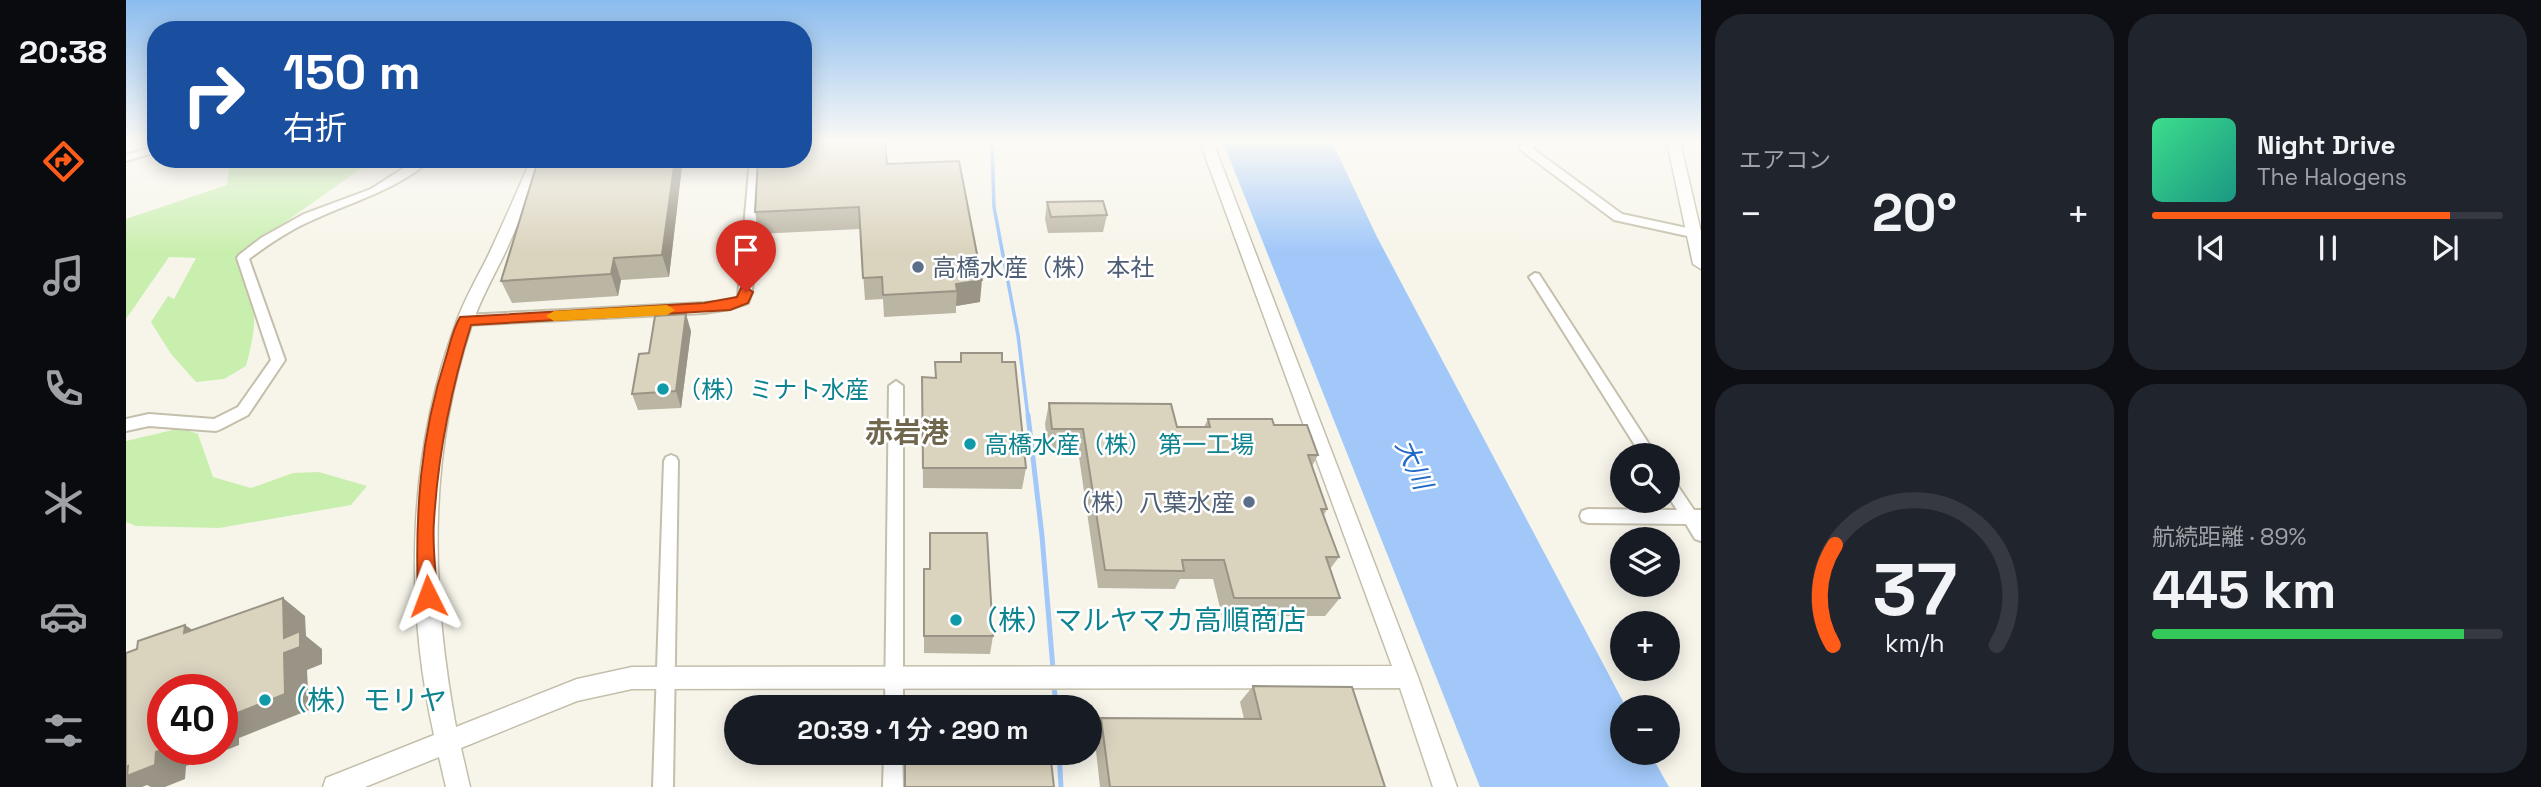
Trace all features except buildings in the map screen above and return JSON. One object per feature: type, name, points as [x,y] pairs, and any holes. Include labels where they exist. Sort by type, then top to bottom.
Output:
[{"type":"street","points":[[126,425],[149,420],[216,425],[243,411],[278,360],[243,258],[265,241],[309,217],[375,191],[395,179]]},
{"type":"street","points":[[458,787],[446,742],[433,657],[425,523],[437,419],[465,320],[529,179]]},
{"type":"street","points":[[465,320],[704,308],[730,305],[743,300],[746,292],[754,179]]},
{"type":"street","points":[[1220,179],[1445,787]]},
{"type":"street","points":[[1567,179],[1618,216],[1696,234]]},
{"type":"street","points":[[1682,179],[1701,264]]},
{"type":"street","points":[[1535,277],[1641,443]]},
{"type":"street","points":[[894,695],[897,386]]},
{"type":"street","points":[[663,787],[671,461]]},
{"type":"street","points":[[1680,499],[1695,517],[1701,534]]},
{"type":"street","points":[[1588,516],[1695,517]]},
{"type":"street","points":[[335,787],[578,690],[632,678],[1406,677]]},
{"type":"street","points":[[893,787],[894,765]]},
{"type":"green space","points":[[228,179],[346,179],[260,240],[246,269],[254,318],[246,366],[224,379],[196,382],[171,354],[151,322],[168,296],[174,299],[196,258],[169,257],[126,319],[126,219],[227,185]]},
{"type":"green space","points":[[181,428],[198,434],[213,477],[251,488],[293,473],[319,472],[367,486],[351,505],[219,528],[136,526],[126,522],[126,441]]},
{"type":"water","name":"大川","points":[[1238,179],[1349,179],[1377,237],[1620,695],[1610,695],[1610,765],[1657,765],[1669,787],[1480,787]]},
{"type":"waterway","points":[[993,179],[994,207],[1018,335],[1028,417]]},
{"type":"waterway","points":[[1028,415],[1053,669]]},
{"type":"waterway","points":[[1054,685],[1055,695]]},
{"type":"waterway","points":[[1060,765],[1061,787]]},
{"type":"slow traffic","points":[[554,316],[667,310]]},
{"type":"place","name":"高橋水産（株） 本社","points":[[918,267]]},
{"type":"place","name":"（株）ミナト水産","points":[[663,389]]},
{"type":"place","name":"高橋水産（株） 第一工場","points":[[970,444]]},
{"type":"place","name":"（株）八葉水産","points":[[1249,502]]},
{"type":"place","name":"（株）マルヤマカ高順商店","points":[[956,620]]},
{"type":"place","name":"（株）モリヤ","points":[[265,700]]},
{"type":"district","name":"赤岩港","points":[[907,432]]},
{"type":"route","points":[[428,596],[425,523],[432,452],[446,379],[465,320],[704,308],[730,305],[743,300],[746,292]]}]
